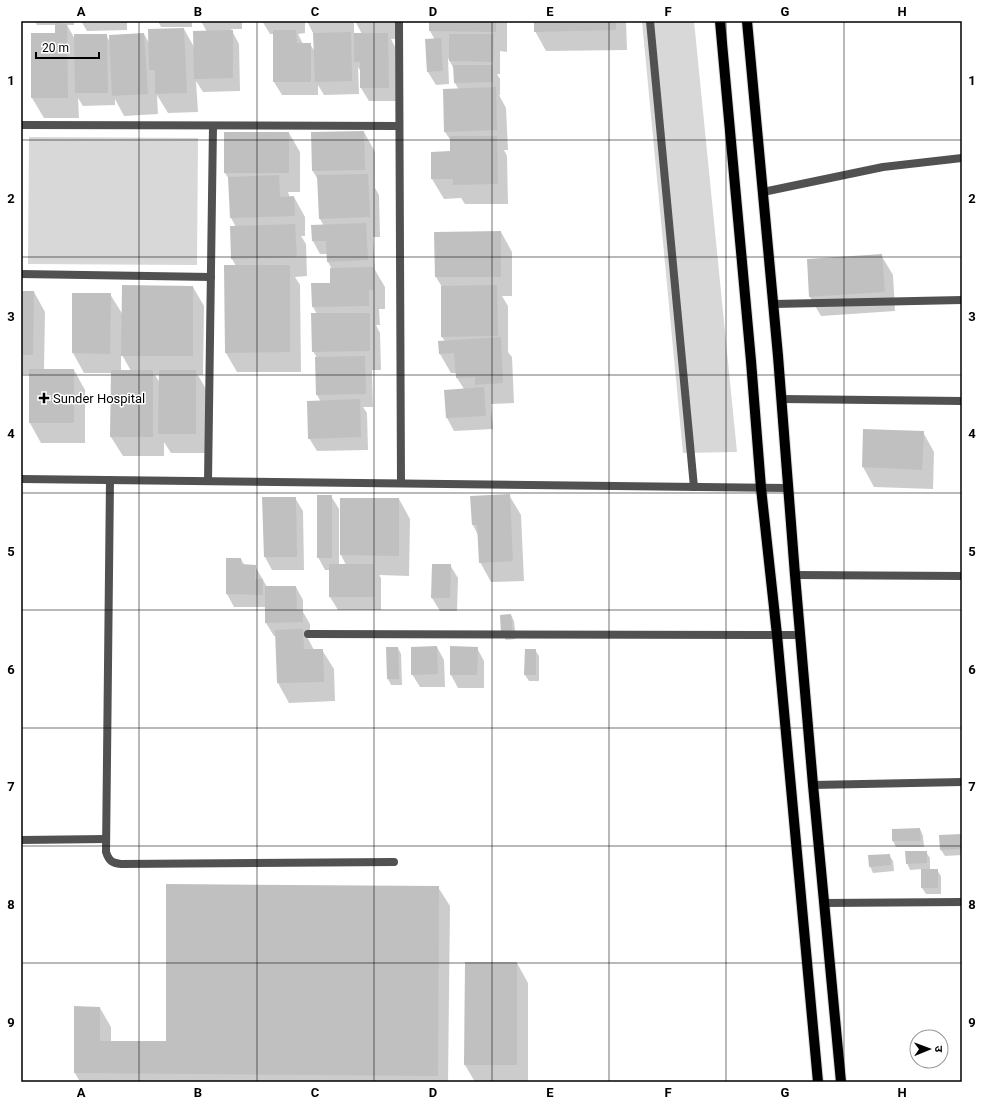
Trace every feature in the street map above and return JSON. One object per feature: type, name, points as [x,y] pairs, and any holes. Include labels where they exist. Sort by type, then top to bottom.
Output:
[{"type":"main road","points":[[720,21],[751,353],[761,488],[777,635],[818,1082]]},
{"type":"main road","points":[[747,21],[782,399],[813,785],[841,1082]]},
{"type":"street","points":[[399,21],[401,483]]},
{"type":"street","points":[[650,21],[694,487]]},
{"type":"street","points":[[21,125],[399,126]]},
{"type":"street","points":[[208,481],[214,126]]},
{"type":"street","points":[[763,192],[883,167],[962,158]]},
{"type":"street","points":[[21,274],[211,277]]},
{"type":"street","points":[[773,304],[962,300]]},
{"type":"street","points":[[782,399],[962,401]]},
{"type":"street","points":[[21,479],[789,488]]},
{"type":"street","points":[[110,480],[106,839],[106,852],[108,859],[114,863],[121,864],[394,862]]},
{"type":"street","points":[[795,575],[962,576]]},
{"type":"street","points":[[308,634],[800,635]]},
{"type":"street","points":[[813,785],[962,782]]},
{"type":"street","points":[[21,840],[106,839]]},
{"type":"street","points":[[825,904],[962,902]]},
{"type":"shaded area","points":[[642,21],[694,21],[737,452],[683,453]]},
{"type":"shaded area","points":[[29,137],[198,138],[197,265],[28,264]]},
{"type":"building","points":[[429,21],[496,21],[496,32],[429,31]]},
{"type":"building","points":[[534,21],[616,21],[616,30],[534,32]]},
{"type":"building","points":[[55,23],[67,24],[68,98],[31,98],[31,33],[55,33]]},
{"type":"building","points":[[184,28],[187,93],[155,94],[155,70],[149,70],[148,29]]},
{"type":"building","points":[[233,30],[233,78],[194,79],[193,31]]},
{"type":"building","points":[[273,30],[296,30],[297,43],[311,43],[311,82],[273,82]]},
{"type":"building","points":[[351,32],[352,81],[315,82],[313,33]]},
{"type":"building","points":[[144,33],[148,94],[112,96],[109,35]]},
{"type":"building","points":[[354,33],[388,33],[389,88],[360,88],[360,62],[354,62]]},
{"type":"building","points":[[74,34],[107,34],[108,93],[75,93]]},
{"type":"building","points":[[449,34],[494,34],[493,62],[449,61]]},
{"type":"building","points":[[441,38],[443,71],[427,72],[425,39]]},
{"type":"building","points":[[453,65],[493,65],[493,82],[454,83]]},
{"type":"building","points":[[496,87],[497,130],[444,132],[443,89]]},
{"type":"building","points":[[364,131],[365,170],[312,171],[311,132]]},
{"type":"building","points":[[224,132],[289,132],[289,173],[224,173]]},
{"type":"building","points":[[450,136],[497,136],[498,184],[453,185],[453,179],[431,179],[431,152],[450,151]]},
{"type":"building","points":[[368,174],[370,217],[319,219],[317,175]]},
{"type":"building","points":[[279,175],[280,197],[294,196],[295,216],[230,218],[228,177]]},
{"type":"building","points":[[366,223],[368,260],[327,262],[326,241],[312,241],[311,225]]},
{"type":"building","points":[[295,224],[297,257],[231,259],[230,226]]},
{"type":"building","points":[[501,231],[501,277],[435,277],[434,232]]},
{"type":"building","points":[[882,254],[885,292],[809,297],[807,259]]},
{"type":"building","points":[[224,265],[290,265],[290,352],[225,353]]},
{"type":"building","points":[[374,267],[374,290],[369,290],[369,306],[312,307],[311,283],[330,283],[330,268]]},
{"type":"building","points":[[122,285],[193,286],[193,356],[121,356]]},
{"type":"building","points":[[497,285],[498,336],[441,337],[441,286]]},
{"type":"building","points":[[21,291],[34,291],[33,355],[21,355]]},
{"type":"building","points":[[72,293],[111,293],[110,354],[72,353]]},
{"type":"building","points":[[311,313],[370,313],[370,351],[312,352]]},
{"type":"building","points":[[501,337],[503,383],[475,385],[475,377],[456,378],[454,353],[439,354],[438,341]]},
{"type":"building","points":[[365,356],[366,394],[316,395],[315,357]]},
{"type":"building","points":[[29,369],[74,369],[74,423],[29,423]]},
{"type":"building","points":[[111,370],[153,370],[153,437],[110,437]]},
{"type":"building","points":[[159,370],[196,370],[196,434],[158,434]]},
{"type":"building","points":[[484,387],[486,416],[446,418],[444,390]]},
{"type":"building","points":[[360,399],[361,437],[308,439],[307,401]]},
{"type":"building","points":[[863,429],[924,431],[922,470],[862,467]]},
{"type":"building","points":[[510,494],[513,561],[479,563],[477,525],[472,525],[470,496]]},
{"type":"building","points":[[317,495],[332,495],[332,558],[317,558]]},
{"type":"building","points":[[262,497],[296,497],[297,557],[264,557]]},
{"type":"building","points":[[340,498],[399,498],[399,556],[340,555]]},
{"type":"building","points":[[226,558],[241,558],[241,564],[256,565],[255,579],[263,579],[263,595],[226,594]]},
{"type":"building","points":[[329,564],[374,564],[374,597],[329,597]]},
{"type":"building","points":[[432,564],[451,564],[450,598],[431,598]]},
{"type":"building","points":[[265,586],[296,586],[297,610],[303,610],[303,622],[265,623]]},
{"type":"building","points":[[511,614],[513,633],[501,634],[500,615]]},
{"type":"building","points":[[303,629],[304,649],[323,649],[324,682],[277,683],[275,630]]},
{"type":"building","points":[[437,646],[438,674],[411,675],[411,647]]},
{"type":"building","points":[[450,646],[478,647],[477,675],[450,675]]},
{"type":"building","points":[[386,647],[398,647],[399,679],[387,679]]},
{"type":"building","points":[[525,649],[536,649],[536,675],[524,675]]},
{"type":"building","points":[[920,828],[921,841],[892,841],[892,829]]},
{"type":"building","points":[[962,834],[962,849],[940,850],[939,835]]},
{"type":"building","points":[[905,851],[927,851],[927,863],[906,864]]},
{"type":"building","points":[[890,854],[891,865],[869,867],[868,855]]},
{"type":"building","points":[[921,869],[938,869],[938,888],[921,888]]},
{"type":"building","points":[[166,884],[439,886],[438,1076],[74,1073],[74,1006],[100,1007],[100,1041],[166,1041]]},
{"type":"building","points":[[465,962],[517,962],[517,1065],[464,1065]]},
{"type":"place","name":"Sunder Hospital","points":[[44,398]]}]
